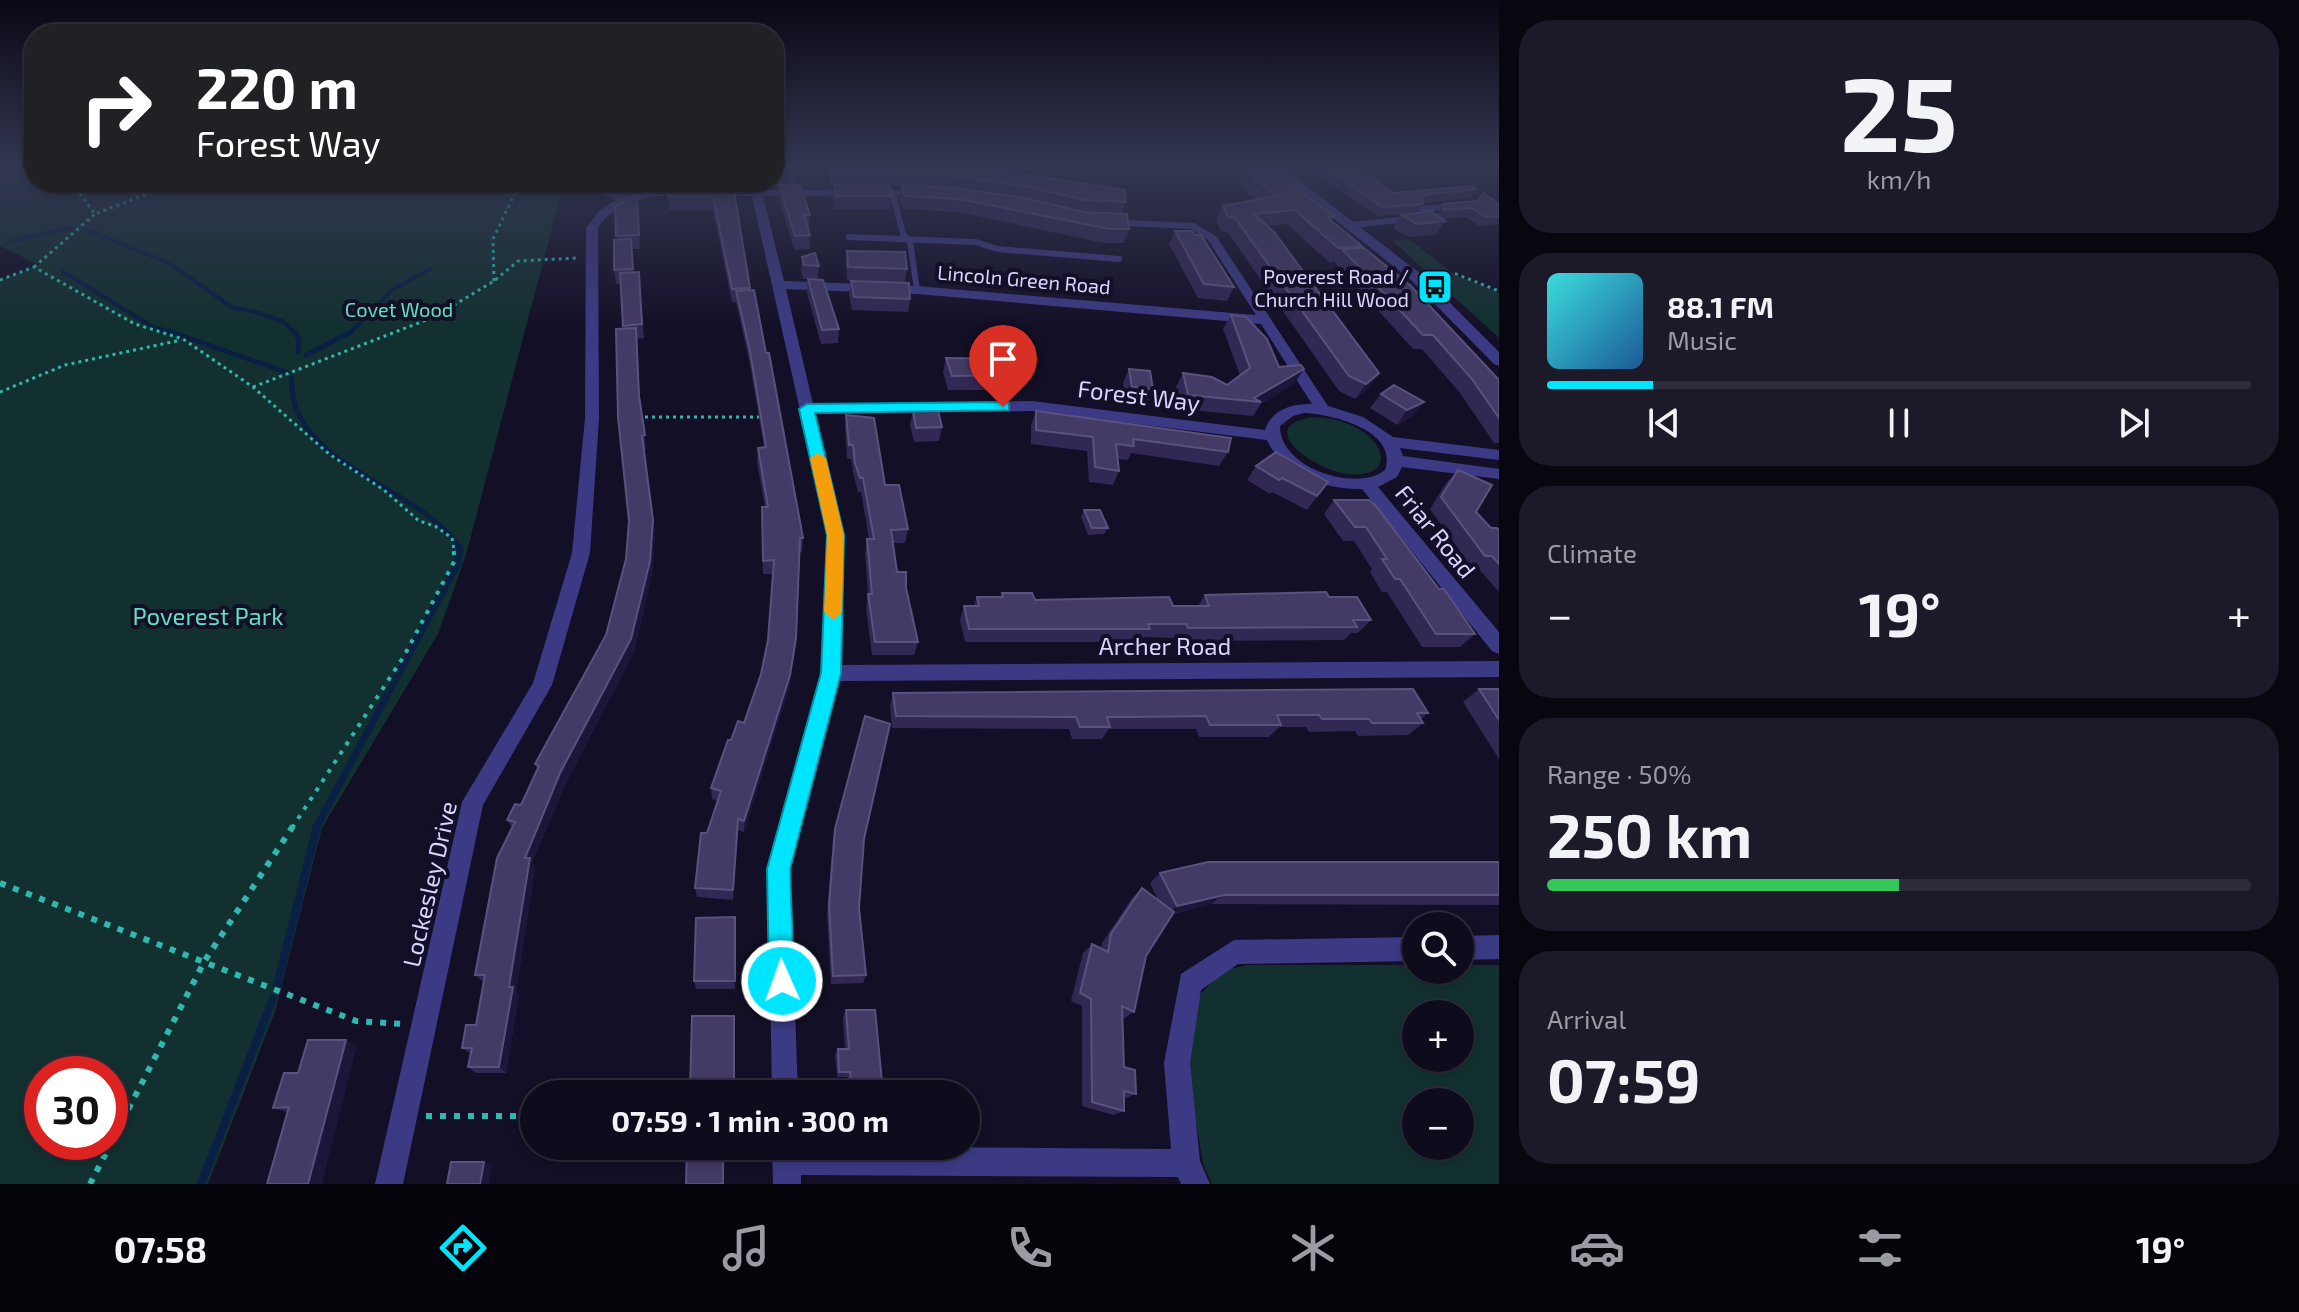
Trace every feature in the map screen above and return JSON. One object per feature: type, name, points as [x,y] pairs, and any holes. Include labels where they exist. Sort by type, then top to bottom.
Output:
[{"type":"street","name":"Lockesley Drive","points":[[389,1184],[473,802],[542,685],[581,553],[592,418],[592,228],[596,220]]},
{"type":"street","points":[[764,220],[836,535],[831,673],[779,869],[785,1080]]},
{"type":"street","points":[[1098,220],[1175,223],[1203,230],[1212,238],[1323,409]]},
{"type":"street","points":[[1346,220],[1416,277],[1492,346],[1499,361]]},
{"type":"street","name":"Lincoln Green Road","points":[[779,285],[917,290],[1266,320]]},
{"type":"street","name":"Forest Way","points":[[807,409],[1032,406],[1272,436]]},
{"type":"street","points":[[1389,442],[1397,461],[1394,472],[1383,480],[1367,484],[1337,481],[1307,471],[1290,460],[1272,436],[1272,425],[1278,416],[1304,408],[1323,409],[1360,421],[1389,442],[1499,455]]},
{"type":"street","points":[[1397,461],[1499,474]]},
{"type":"street","name":"Friar Road","points":[[1367,484],[1499,646]]},
{"type":"street","name":"Archer Road","points":[[831,673],[1499,669]]},
{"type":"street","points":[[1474,948],[1499,947]]},
{"type":"street","points":[[787,1164],[1191,1174],[1177,1063],[1190,983],[1234,952],[1402,949]]},
{"type":"lane","points":[[901,220],[910,242],[917,290]]},
{"type":"lane","points":[[1352,225],[1400,220]]},
{"type":"lane","points":[[849,237],[976,242],[997,249],[1119,259]]},
{"type":"path","points":[[0,280],[34,267],[88,220]]},
{"type":"path","points":[[494,281],[493,239],[502,220]]},
{"type":"path","points":[[253,387],[434,317],[494,281],[518,261],[592,257]]},
{"type":"path","points":[[34,267],[135,324],[183,339],[253,387],[329,454],[384,490],[419,521],[435,526],[452,538],[455,560],[404,656],[204,962],[90,1184]]},
{"type":"path","points":[[1416,277],[1456,274],[1499,291]]},
{"type":"path","points":[[0,392],[31,377],[75,362],[183,339]]},
{"type":"path","points":[[638,417],[762,417]]},
{"type":"path","points":[[0,883],[356,1021],[422,1025]]},
{"type":"path","points":[[404,1116],[520,1116]]},
{"type":"green space","name":"Poverest Park","points":[[0,220],[554,220],[466,555],[438,634],[322,828],[275,1012],[208,1184],[0,1184],[0,280],[39,265],[0,246]]},
{"type":"green space","points":[[1409,239],[1455,275],[1499,292],[1499,338],[1393,241]]},
{"type":"green space","points":[[1314,417],[1345,423],[1366,434],[1380,451],[1379,466],[1362,474],[1347,474],[1306,457],[1288,438],[1288,429],[1296,422]]},
{"type":"green space","points":[[1247,965],[1402,965],[1402,984],[1474,984],[1474,965],[1499,965],[1499,1184],[1212,1184],[1203,1164],[1187,1067],[1196,999],[1222,971]]},
{"type":"building","points":[[615,220],[638,220],[639,235],[616,236]]},
{"type":"building","points":[[718,220],[739,220],[750,288],[732,289]]},
{"type":"building","points":[[790,220],[806,220],[810,235],[795,236]]},
{"type":"building","points":[[1065,220],[1128,220],[1129,229],[1109,229]]},
{"type":"building","points":[[1237,220],[1261,220],[1274,232],[1379,373],[1366,384],[1349,376]]},
{"type":"building","points":[[1307,220],[1331,220],[1362,246],[1338,248]]},
{"type":"building","points":[[1411,220],[1445,221],[1417,224]]},
{"type":"building","points":[[1175,231],[1192,231],[1195,235],[1201,235],[1234,287],[1204,284]]},
{"type":"building","points":[[631,239],[633,269],[614,270],[614,240]]},
{"type":"building","points":[[1364,248],[1411,286],[1499,380],[1499,418],[1472,379],[1433,335],[1423,335],[1342,249]]},
{"type":"building","points":[[847,251],[905,252],[907,269],[848,267]]},
{"type":"building","points":[[815,253],[819,266],[804,265],[802,257]]},
{"type":"building","points":[[639,272],[642,324],[623,326],[620,273]]},
{"type":"building","points":[[808,279],[823,280],[839,329],[822,330]]},
{"type":"building","points":[[851,281],[909,283],[910,299],[854,297]]},
{"type":"building","points":[[754,290],[766,353],[769,353],[803,538],[800,538],[796,638],[790,675],[744,821],[738,819],[733,890],[695,888],[701,833],[707,833],[721,791],[711,788],[728,740],[731,740],[738,721],[744,723],[761,674],[768,640],[774,560],[763,561],[762,507],[768,507],[758,448],[766,447],[750,351],[736,291]]},
{"type":"building","points":[[1231,315],[1246,317],[1267,339],[1279,367],[1301,365],[1304,369],[1254,398],[1261,402],[1188,395],[1183,373],[1212,377],[1227,385],[1250,368]]},
{"type":"building","points":[[636,328],[639,396],[645,435],[642,436],[653,520],[650,561],[631,639],[560,773],[525,858],[530,858],[499,1067],[468,1067],[472,1048],[462,1048],[466,1025],[476,1025],[485,975],[475,975],[497,858],[515,822],[507,820],[515,804],[521,805],[539,766],[535,764],[606,635],[626,559],[629,521],[618,417],[616,329]]},
{"type":"building","points":[[946,358],[1016,359],[1022,375],[952,376]]},
{"type":"building","points":[[1129,369],[1150,371],[1153,389],[1132,387]]},
{"type":"building","points":[[1394,385],[1424,402],[1407,410],[1381,394]]},
{"type":"building","points":[[913,411],[938,411],[942,427],[916,428]]},
{"type":"building","points":[[1036,411],[1231,438],[1228,452],[1133,439],[1134,446],[1116,444],[1119,471],[1095,467],[1093,437],[1036,430]]},
{"type":"building","points":[[846,415],[874,418],[885,485],[899,485],[908,529],[891,530],[897,572],[906,572],[906,588],[918,642],[875,642],[868,594],[872,594],[867,539],[874,539],[863,478],[860,478],[855,463],[853,445],[849,445]]},
{"type":"building","points":[[1276,452],[1328,482],[1317,496],[1282,478],[1279,480],[1256,466]]},
{"type":"building","points":[[1458,470],[1492,485],[1476,512],[1491,528],[1499,530],[1499,564],[1492,556],[1485,556],[1441,497]]},
{"type":"building","points":[[1334,500],[1369,500],[1376,506],[1439,589],[1444,589],[1475,634],[1436,634],[1400,579],[1395,579],[1382,559],[1387,559],[1366,527],[1355,527]]},
{"type":"building","points":[[1084,510],[1100,510],[1108,528],[1092,528]]},
{"type":"building","points":[[1326,592],[1329,597],[1357,597],[1371,620],[1353,620],[1357,627],[1188,628],[1186,624],[1148,624],[1150,629],[969,629],[964,606],[979,606],[977,597],[1003,597],[1002,593],[1032,593],[1035,600],[1169,597],[1173,606],[1209,606],[1205,595]]},
{"type":"building","points":[[1413,689],[1428,713],[1417,713],[1423,723],[1372,723],[1369,719],[1277,715],[1281,725],[1210,725],[1206,716],[1107,717],[1110,727],[1080,727],[1076,717],[896,716],[893,693]]},
{"type":"building","points":[[1479,689],[1499,689],[1499,720]]},
{"type":"building","points":[[865,716],[890,724],[864,839],[859,908],[866,975],[833,976],[829,905],[835,829]]},
{"type":"building","points":[[1208,862],[1499,862],[1499,895],[1224,895],[1177,906],[1160,873]]},
{"type":"building","points":[[1142,888],[1174,912],[1146,956],[1134,1012],[1122,1006],[1124,1067],[1135,1070],[1136,1094],[1124,1091],[1124,1111],[1092,1102],[1091,999],[1080,993],[1092,944],[1108,952],[1111,934]]},
{"type":"building","points":[[735,917],[735,981],[694,981],[696,918]]},
{"type":"building","points":[[846,1010],[875,1010],[882,1080],[851,1080],[850,1072],[839,1072],[838,1049],[849,1049]]},
{"type":"building","points":[[692,1016],[734,1016],[734,1080],[690,1080]]},
{"type":"building","points":[[308,1040],[346,1040],[308,1184],[267,1184],[289,1107],[273,1108],[284,1073],[298,1073]]},
{"type":"building","points":[[687,1160],[723,1160],[723,1184],[686,1184]]},
{"type":"building","points":[[451,1162],[484,1162],[480,1184],[447,1184]]},
{"type":"waterway","points":[[12,241],[75,227]]},
{"type":"waterway","points":[[85,229],[169,263],[233,308],[253,311],[284,322],[296,334]]},
{"type":"waterway","points":[[351,332],[391,291],[430,269]]},
{"type":"waterway","points":[[62,271],[153,327],[172,332]]},
{"type":"waterway","points":[[172,332],[178,334]]},
{"type":"waterway","points":[[172,332],[286,372]]},
{"type":"waterway","points":[[306,355],[351,332]]},
{"type":"waterway","points":[[296,334],[298,352]]},
{"type":"waterway","points":[[291,377],[296,409],[312,435],[353,469],[425,513],[460,549]]},
{"type":"waterway","points":[[317,826],[458,563],[460,549]]},
{"type":"waterway","points":[[277,985],[317,826]]},
{"type":"waterway","points":[[201,1184],[273,998]]},
{"type":"slow traffic","points":[[818,458],[836,535],[833,612]]},
{"type":"place","name":"Poverest Road / Church Hill Wood","points":[[1435,287]]},
{"type":"route","points":[[782,981],[779,869],[831,673],[836,535],[807,409],[1003,407]]},
{"type":"park label","name":"Covet Wood","points":[[399,309]]}]
